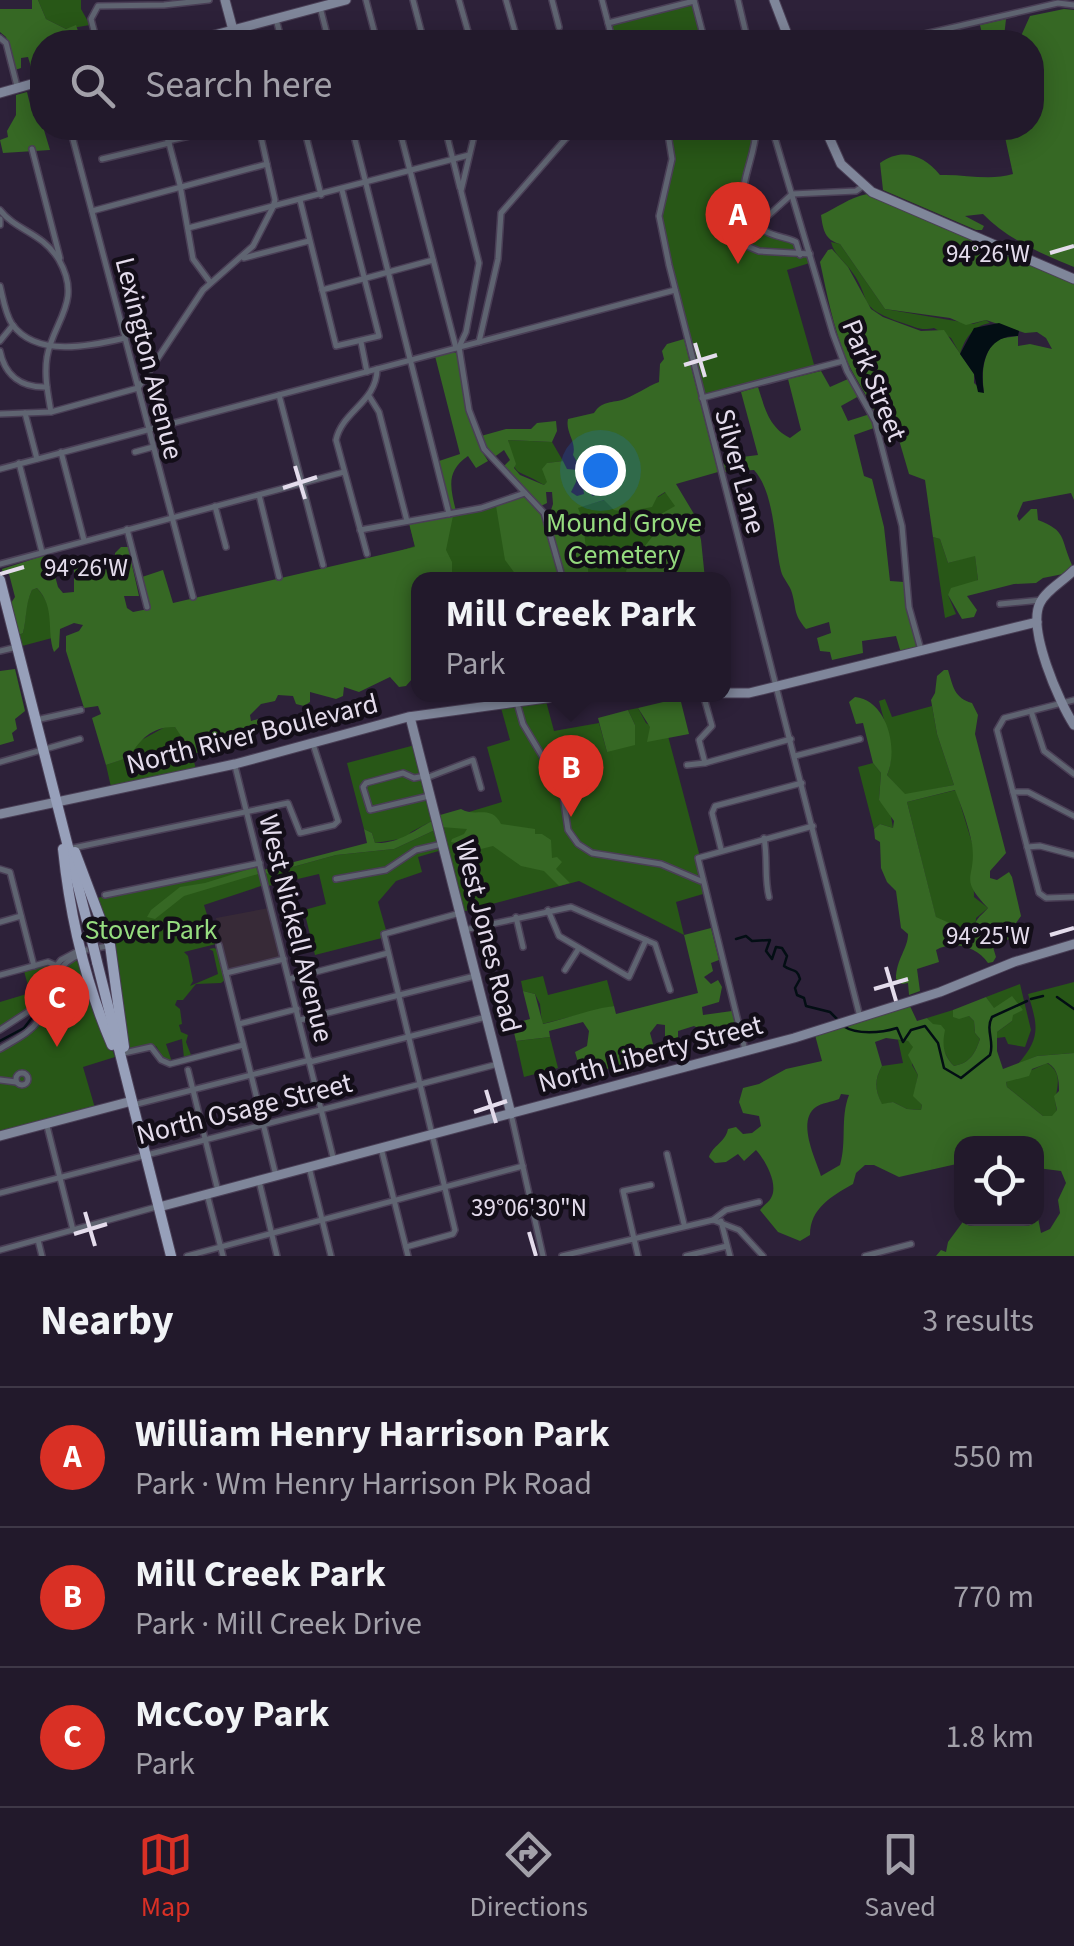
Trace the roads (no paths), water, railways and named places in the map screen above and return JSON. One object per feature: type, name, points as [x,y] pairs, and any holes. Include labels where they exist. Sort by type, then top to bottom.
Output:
[{"type":"main road","points":[[225,0],[233,30],[346,0]]},
{"type":"main road","points":[[774,0],[785,30]]},
{"type":"main road","points":[[0,93],[30,85]]},
{"type":"main road","points":[[830,140],[841,164],[863,186],[1074,279]]},
{"type":"main road","points":[[1074,570],[1041,600],[1037,622],[1061,704],[1074,725]]},
{"type":"main road","points":[[0,580],[124,1058]]},
{"type":"main road","points":[[731,693],[777,686],[1037,622]]},
{"type":"main road","name":"North River Boulevard","points":[[0,814],[235,764],[410,717],[524,702]]},
{"type":"main road","name":"West Jones Road","points":[[410,717],[511,1114]]},
{"type":"main road","points":[[64,833],[74,848],[110,945],[124,1058],[171,1256]]},
{"type":"main road","points":[[64,833],[74,952],[102,1022],[124,1058]]},
{"type":"main road","name":"North Liberty Street","points":[[159,1207],[745,1051],[940,992],[1035,954],[1074,944]]},
{"type":"main road","points":[[0,1136],[133,1103]]},
{"type":"street","points":[[94,30],[92,19],[98,6],[209,0]]},
{"type":"street","points":[[366,0],[374,30]]},
{"type":"street","points":[[413,0],[421,30]]},
{"type":"street","points":[[460,0],[468,30]]},
{"type":"street","points":[[506,0],[515,30]]},
{"type":"street","points":[[552,0],[559,27]]},
{"type":"street","points":[[602,0],[609,30]]},
{"type":"street","points":[[738,0],[745,30]]},
{"type":"street","points":[[608,23],[694,1],[702,30]]},
{"type":"street","points":[[941,30],[1050,4],[1074,5]]},
{"type":"street","points":[[320,7],[326,30]]},
{"type":"street","points":[[276,19],[279,30]]},
{"type":"street","points":[[1,39],[17,88]]},
{"type":"street","name":"Lexington Avenue","points":[[73,140],[193,598]]},
{"type":"street","points":[[102,159],[176,140]]},
{"type":"street","points":[[0,414],[51,412],[138,388],[210,282],[240,259],[260,235],[273,207],[261,140]]},
{"type":"street","points":[[307,140],[322,195]]},
{"type":"street","points":[[355,140],[449,514]]},
{"type":"street","points":[[402,140],[478,436],[493,461],[547,518],[561,572]]},
{"type":"street","points":[[448,140],[479,263],[466,332],[458,348]]},
{"type":"street","points":[[461,191],[473,140]]},
{"type":"street","points":[[479,342],[498,259],[501,213],[565,140]]},
{"type":"street","name":"Silver Lane","points":[[670,140],[672,159],[659,216],[675,290],[860,1017]]},
{"type":"street","points":[[756,140],[742,186],[742,200],[757,226],[796,242],[800,255]]},
{"type":"street","name":"Park Street","points":[[776,140],[843,361],[871,411],[881,443],[902,526],[909,607],[922,651]]},
{"type":"street","points":[[168,142],[193,258],[210,282]]},
{"type":"street","points":[[32,149],[68,307],[46,362],[51,412]]},
{"type":"street","points":[[188,228],[469,155]]},
{"type":"street","points":[[92,212],[267,164]]},
{"type":"street","points":[[757,226],[792,194],[856,191],[863,186]]},
{"type":"street","points":[[300,200],[336,346],[362,342],[378,334],[342,190]]},
{"type":"street","points":[[0,216],[37,234],[61,264]]},
{"type":"street","points":[[240,259],[309,241]]},
{"type":"street","points":[[742,244],[759,251],[810,254]]},
{"type":"street","points":[[322,290],[433,260]]},
{"type":"street","points":[[0,286],[13,325],[31,340],[86,346],[124,338]]},
{"type":"street","points":[[0,469],[675,290]]},
{"type":"street","points":[[0,341],[13,325]]},
{"type":"street","points":[[362,342],[368,372]]},
{"type":"street","points":[[0,351],[5,367],[18,380],[34,387],[47,387]]},
{"type":"street","points":[[702,398],[843,361]]},
{"type":"street","points":[[366,554],[337,433],[369,396],[377,370]]},
{"type":"street","points":[[279,395],[323,566]]},
{"type":"street","points":[[369,396],[379,412],[407,521]]},
{"type":"street","points":[[25,413],[36,458]]},
{"type":"street","points":[[134,452],[152,447]]},
{"type":"street","points":[[61,452],[84,540]]},
{"type":"street","points":[[19,463],[42,552]]},
{"type":"street","points":[[0,564],[344,472]]},
{"type":"street","points":[[360,530],[502,503],[525,493]]},
{"type":"street","points":[[259,495],[278,577]]},
{"type":"street","points":[[215,506],[226,547]]},
{"type":"street","points":[[128,529],[147,606]]},
{"type":"street","points":[[1000,604],[1041,600]]},
{"type":"street","points":[[0,651],[17,646]]},
{"type":"street","points":[[1074,700],[1004,718],[997,726],[1040,895],[1074,897]]},
{"type":"street","points":[[705,763],[699,740],[712,726],[706,702]]},
{"type":"street","points":[[517,703],[523,724],[560,783],[568,830],[578,844],[592,853],[661,864],[703,883]]},
{"type":"street","points":[[36,720],[81,710]]},
{"type":"street","points":[[1031,711],[1044,752],[1074,774]]},
{"type":"street","points":[[0,762],[80,739]]},
{"type":"street","points":[[796,760],[860,739]]},
{"type":"street","points":[[687,765],[791,740]]},
{"type":"street","points":[[74,848],[289,803],[296,830],[302,833],[338,821],[314,744]]},
{"type":"street","points":[[430,796],[370,810],[364,787],[366,783],[403,773],[414,778],[426,777],[473,760],[480,788]]},
{"type":"street","name":"West Nickell Avenue","points":[[235,764],[334,1160]]},
{"type":"street","points":[[721,849],[714,806],[802,783]]},
{"type":"street","points":[[1013,792],[1028,792],[1074,816]]},
{"type":"street","points":[[745,1051],[699,857],[812,826]]},
{"type":"street","points":[[764,838],[770,897]]},
{"type":"street","points":[[336,879],[386,870],[416,850],[442,844]]},
{"type":"street","points":[[1027,847],[1040,846],[1074,855]]},
{"type":"street","points":[[106,895],[260,863]]},
{"type":"street","points":[[3,868],[34,966]]},
{"type":"street","points":[[464,930],[548,910],[579,908],[658,948],[670,990]]},
{"type":"street","points":[[548,910],[556,933],[629,977],[646,940]]},
{"type":"street","points":[[381,1148],[406,1253],[453,1234],[456,1230],[385,933],[460,913]]},
{"type":"street","points":[[0,922],[21,916]]},
{"type":"street","points":[[516,917],[523,947]]},
{"type":"street","points":[[0,975],[110,945]]},
{"type":"street","points":[[220,946],[276,1176]]},
{"type":"street","points":[[564,970],[579,948]]},
{"type":"street","points":[[0,1030],[32,1009],[58,967],[74,952]]},
{"type":"street","points":[[0,1049],[25,1034],[40,1018],[58,967],[74,952]]},
{"type":"street","points":[[289,978],[388,953]]},
{"type":"street","points":[[226,973],[284,959]]},
{"type":"street","points":[[48,962],[58,967]]},
{"type":"street","points":[[300,1020],[476,976]]},
{"type":"street","points":[[239,1024],[297,1009]]},
{"type":"street","points":[[133,1103],[486,1017]]},
{"type":"street","points":[[124,1058],[152,1047],[161,1060],[170,1064],[244,1045]]},
{"type":"street","name":"North Osage Street","points":[[0,1193],[498,1064]]},
{"type":"street","points":[[188,1070],[205,1139],[223,1256]]},
{"type":"street","points":[[0,1080],[16,1082]]},
{"type":"street","points":[[514,1129],[523,1110]]},
{"type":"street","name":"West Jones Road","points":[[511,1114],[543,1256]]},
{"type":"street","points":[[47,1124],[73,1230]]},
{"type":"street","points":[[667,1154],[684,1225]]},
{"type":"street","points":[[187,1256],[523,1166]]},
{"type":"street","points":[[309,1167],[331,1256]]},
{"type":"street","points":[[258,1180],[278,1256]]},
{"type":"street","points":[[638,1256],[624,1190],[651,1186]]},
{"type":"street","points":[[713,1220],[726,1210],[759,1202]]},
{"type":"street","name":"North Liberty Street","points":[[0,1250],[159,1207]]},
{"type":"street","points":[[562,1256],[713,1220],[738,1230],[763,1256]]},
{"type":"street","points":[[722,1221],[730,1256]]},
{"type":"street","points":[[38,1239],[42,1256]]},
{"type":"street","points":[[865,1256],[912,1244]]},
{"type":"street","points":[[686,1256],[727,1246]]},
{"type":"waterway","points":[[736,939],[746,936],[752,941],[770,940],[766,951],[772,959],[776,947],[782,948],[787,956],[784,966],[799,975],[797,995],[804,998],[806,1006],[830,1012],[837,1019]]},
{"type":"waterway","points":[[1031,999],[1043,996]]},
{"type":"waterway","points":[[1057,997],[1074,1009]]},
{"type":"waterway","points":[[843,1026],[869,1032],[897,1028],[903,1042],[911,1030],[925,1026],[938,1043],[944,1068],[961,1078],[990,1055],[992,1017],[1027,1001]]},
{"type":"waterway","points":[[0,1041],[24,1028],[44,1002]]},
{"type":"place","name":"William Henry Harrison Park","points":[[738,264]]},
{"type":"place","name":"Mill Creek Park","points":[[571,817]]},
{"type":"place","name":"McCoy Park","points":[[57,1047]]},
{"type":"park label","name":"Mound Grove Cemetery","points":[[624,538]]},
{"type":"park label","name":"Stover Park","points":[[151,929]]}]
